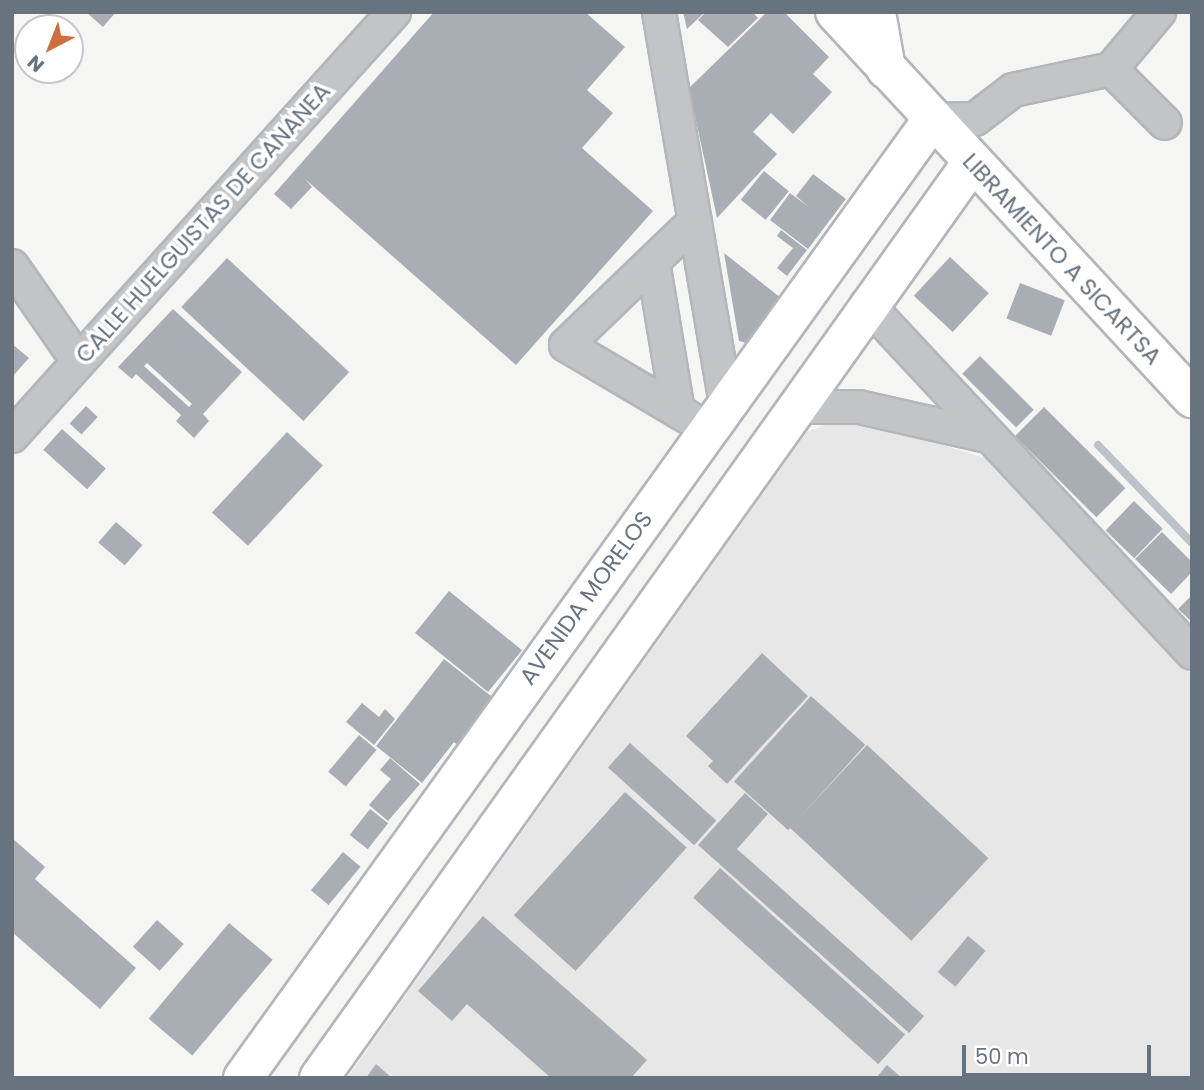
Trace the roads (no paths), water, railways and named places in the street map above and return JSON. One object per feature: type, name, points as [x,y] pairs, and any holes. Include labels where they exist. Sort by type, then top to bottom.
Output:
[{"type":"main road","name":"LIBRAMIENTO A SICARTSA","points":[[835,12],[932,120],[1192,398]]},
{"type":"main road","points":[[876,12],[886,69]]},
{"type":"main road","name":"AVENIDA MORELOS","points":[[243,1078],[548,649],[704,414],[932,120]]},
{"type":"main road","points":[[319,1078],[867,304],[973,161]]},
{"type":"main road","points":[[548,649],[597,686]]},
{"type":"street","name":"CALLE HUELGUISTAS DE CANANEA","points":[[12,436],[394,12]]},
{"type":"street","points":[[659,12],[695,221],[704,414]]},
{"type":"street","points":[[932,120],[975,119],[1013,90],[1111,69],[1159,12]]},
{"type":"street","points":[[1111,69],[1165,123]]},
{"type":"street","points":[[973,161],[975,119]]},
{"type":"street","points":[[695,221],[566,345],[704,414]]},
{"type":"street","points":[[653,262],[704,414]]},
{"type":"street","points":[[12,266],[78,360]]},
{"type":"street","points":[[867,304],[1192,653]]},
{"type":"street","points":[[795,407],[859,407],[988,436]]},
{"type":"waterway","points":[[1098,445],[1192,543]]}]
